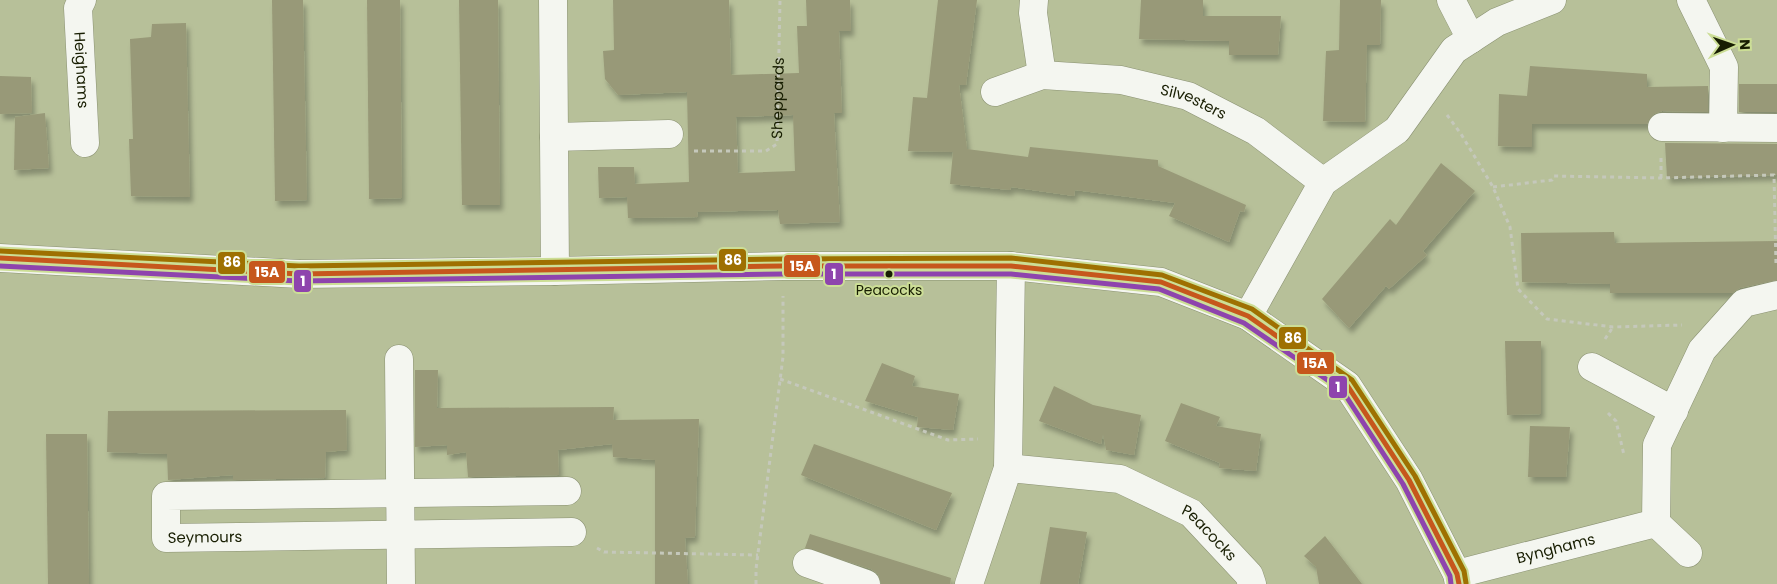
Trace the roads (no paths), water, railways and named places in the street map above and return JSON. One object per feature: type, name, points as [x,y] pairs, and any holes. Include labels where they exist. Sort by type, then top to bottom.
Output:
[{"type":"street","name":"Heighams","points":[[82,0],[78,8],[85,142]]},
{"type":"street","points":[[553,0],[555,271]]},
{"type":"street","points":[[1034,0],[1033,12],[1042,75]]},
{"type":"street","points":[[1451,0],[1471,39]]},
{"type":"street","points":[[1248,316],[1323,182],[1397,130],[1454,50],[1497,22],[1552,0]]},
{"type":"street","points":[[1690,0],[1724,67],[1722,128]]},
{"type":"street","name":"Silvesters","points":[[995,92],[1042,75],[1121,80],[1188,96],[1256,131],[1323,182]]},
{"type":"street","points":[[1662,127],[1777,128]]},
{"type":"street","points":[[554,137],[669,134]]},
{"type":"street","points":[[0,258],[299,274],[783,266],[1012,266],[1161,282],[1248,316],[1347,385],[1409,480],[1458,579]]},
{"type":"street","points":[[969,584],[1008,468],[1012,266]]},
{"type":"street","points":[[1688,553],[1656,523],[1657,445],[1702,350],[1744,302],[1775,295]]},
{"type":"street","points":[[400,358],[401,584]]},
{"type":"street","points":[[1592,366],[1674,410]]},
{"type":"street","name":"Peacocks","points":[[1008,468],[1120,479],[1191,514],[1249,575],[1252,584]]},
{"type":"street","name":"Seymours","points":[[567,491],[166,496],[166,538],[572,532]]},
{"type":"street","name":"Bynghams","points":[[1458,579],[1656,523]]},
{"type":"street","points":[[807,563],[866,584]]},
{"type":"place","name":"Peacocks","points":[[889,274]]}]
